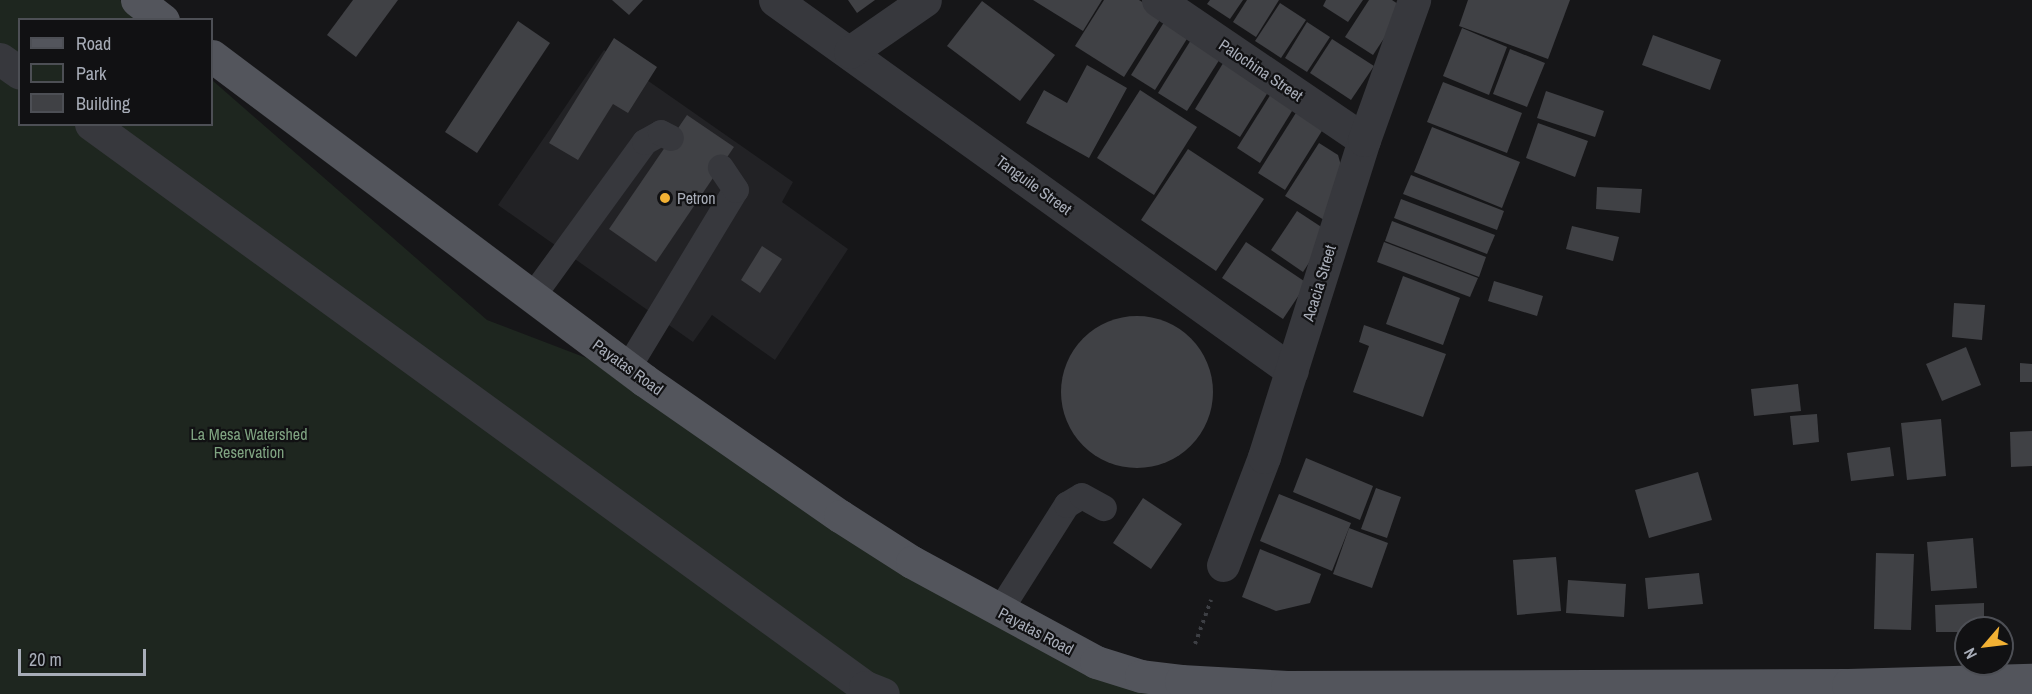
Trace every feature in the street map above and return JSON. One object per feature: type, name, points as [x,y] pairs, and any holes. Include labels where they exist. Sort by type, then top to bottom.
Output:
[{"type":"main road","points":[[137,0],[160,18]]},
{"type":"main road","name":"Payatas Road","points":[[213,57],[628,368],[840,516],[912,562],[999,612],[1096,662],[1141,676],[1181,681],[1309,687],[1848,685],[2032,680]]},
{"type":"street","name":"Tanguile Street","points":[[775,0],[1292,371]]},
{"type":"street","points":[[850,52],[925,0]]},
{"type":"street","name":"Palochina Street","points":[[1158,0],[1364,140]]},
{"type":"street","name":"Acacia Street","points":[[1223,565],[1264,457],[1364,140],[1414,0]]},
{"type":"street","points":[[0,58],[18,72]]},
{"type":"street","points":[[94,126],[865,687],[883,694]]},
{"type":"lane","points":[[533,296],[645,142],[661,133],[671,138]]},
{"type":"lane","points":[[628,368],[736,190],[721,168]]},
{"type":"lane","points":[[999,612],[1067,505],[1082,496],[1104,508]]},
{"type":"path","points":[[1181,681],[1223,565]]},
{"type":"shaded area","points":[[604,50],[793,182],[782,202],[848,249],[775,360],[712,315],[693,342],[498,205]]},
{"type":"green space","name":"La Mesa Watershed Reservation","points":[[0,0],[120,0],[141,18],[18,18],[18,126],[213,126],[213,81],[487,320],[644,380],[840,516],[1141,676],[2032,694],[0,694]]},
{"type":"building","points":[[353,0],[398,0],[356,57],[327,35]]},
{"type":"building","points":[[612,0],[643,0],[629,15]]},
{"type":"building","points":[[848,0],[875,0],[857,13]]},
{"type":"building","points":[[1033,0],[1102,0],[1083,31]]},
{"type":"building","points":[[1104,0],[1139,0],[1163,15],[1124,77],[1075,46]]},
{"type":"building","points":[[1210,0],[1243,0],[1230,19],[1207,4]]},
{"type":"building","points":[[1247,0],[1279,0],[1256,37],[1233,22]]},
{"type":"building","points":[[1326,0],[1363,0],[1348,22],[1323,6]]},
{"type":"building","points":[[1369,0],[1392,0],[1404,8],[1373,55],[1345,37]]},
{"type":"building","points":[[1468,0],[1570,0],[1548,59],[1459,26]]},
{"type":"building","points":[[982,1],[1055,55],[1020,101],[947,46]]},
{"type":"building","points":[[1280,3],[1306,20],[1281,58],[1255,41]]},
{"type":"building","points":[[1166,19],[1190,34],[1155,90],[1131,75]]},
{"type":"building","points":[[518,21],[550,43],[477,153],[445,132]]},
{"type":"building","points":[[1307,22],[1330,37],[1307,72],[1285,58]]},
{"type":"building","points":[[1462,28],[1507,47],[1489,95],[1443,76]]},
{"type":"building","points":[[1194,35],[1223,54],[1187,111],[1158,93]]},
{"type":"building","points":[[1653,35],[1721,60],[1710,90],[1642,65]]},
{"type":"building","points":[[614,38],[657,67],[628,113],[613,104],[578,160],[549,143]]},
{"type":"building","points":[[1332,39],[1374,66],[1351,100],[1310,73]]},
{"type":"building","points":[[1510,49],[1545,63],[1527,107],[1493,94]]},
{"type":"building","points":[[1225,60],[1270,89],[1240,137],[1195,109]]},
{"type":"building","points":[[1087,65],[1127,88],[1089,158],[1026,123],[1044,90],[1067,103]]},
{"type":"building","points":[[1443,82],[1522,113],[1507,153],[1427,122]]},
{"type":"building","points":[[1274,89],[1297,103],[1260,163],[1237,148]]},
{"type":"building","points":[[1140,90],[1197,127],[1154,195],[1097,158]]},
{"type":"building","points":[[1546,91],[1604,111],[1595,137],[1537,118]]},
{"type":"building","points":[[1299,108],[1325,126],[1285,190],[1258,173]]},
{"type":"building","name":"Petron","points":[[687,115],[734,147],[656,262],[609,229]]},
{"type":"building","points":[[1538,123],[1588,141],[1575,177],[1526,158]]},
{"type":"building","points":[[1432,127],[1520,162],[1502,208],[1414,172]]},
{"type":"building","points":[[1319,143],[1338,155],[1344,176],[1324,220],[1285,196]]},
{"type":"building","points":[[1188,149],[1264,199],[1216,271],[1141,220]]},
{"type":"building","points":[[1411,175],[1504,211],[1497,230],[1403,194]]},
{"type":"building","points":[[1597,187],[1642,189],[1640,213],[1596,209]]},
{"type":"building","points":[[1401,199],[1495,235],[1487,254],[1394,218]]},
{"type":"building","points":[[1297,211],[1329,232],[1303,272],[1271,250]]},
{"type":"building","points":[[1392,221],[1486,257],[1479,277],[1385,241]]},
{"type":"building","points":[[1572,226],[1619,237],[1613,261],[1566,249]]},
{"type":"building","points":[[1246,242],[1307,283],[1283,319],[1222,278]]},
{"type":"building","points":[[1384,242],[1478,278],[1470,297],[1377,262]]},
{"type":"building","points":[[762,246],[782,259],[760,293],[741,280]]},
{"type":"building","points":[[1403,276],[1460,298],[1443,345],[1386,324]]},
{"type":"building","points":[[1494,281],[1543,296],[1537,316],[1488,301]]},
{"type":"building","points":[[1954,303],[1985,305],[1982,340],[1952,337]]},
{"type":"building","points":[[1137,316],[1166,322],[1191,338],[1207,363],[1213,392],[1207,421],[1191,446],[1166,462],[1137,468],[1108,462],[1083,446],[1067,421],[1061,392],[1067,363],[1083,338],[1108,322]]},
{"type":"building","points":[[1364,325],[1446,354],[1423,417],[1353,392],[1369,346],[1359,342]]},
{"type":"building","points":[[1966,347],[1981,385],[1942,401],[1926,364]]},
{"type":"building","points":[[2020,363],[2032,364],[2032,382],[2020,382]]},
{"type":"building","points":[[1798,384],[1801,411],[1754,416],[1751,389]]},
{"type":"building","points":[[1817,414],[1819,442],[1793,445],[1790,416]]},
{"type":"building","points":[[1941,419],[1946,476],[1907,480],[1901,423]]},
{"type":"building","points":[[2032,431],[2032,466],[2011,467],[2010,432]]},
{"type":"building","points":[[1890,447],[1894,476],[1851,481],[1847,453]]},
{"type":"building","points":[[1306,458],[1373,486],[1360,520],[1293,492]]},
{"type":"building","points":[[1698,472],[1712,520],[1649,538],[1635,490]]},
{"type":"building","points":[[1376,488],[1401,497],[1387,538],[1361,529]]},
{"type":"building","points":[[1279,494],[1351,523],[1332,571],[1260,541]]},
{"type":"building","points":[[1143,498],[1182,524],[1151,569],[1113,543]]},
{"type":"building","points":[[1349,528],[1388,543],[1372,588],[1333,574]]},
{"type":"building","points":[[1973,538],[1977,588],[1931,591],[1927,542]]},
{"type":"building","points":[[1260,549],[1321,574],[1310,603],[1276,611],[1242,597]]},
{"type":"building","points":[[1876,553],[1914,554],[1911,630],[1874,629]]},
{"type":"building","points":[[1556,557],[1561,611],[1517,615],[1513,560]]},
{"type":"building","points":[[1699,573],[1703,604],[1648,609],[1645,578]]},
{"type":"building","points":[[1568,580],[1626,584],[1624,617],[1566,613]]},
{"type":"building","points":[[1984,603],[1984,616],[1954,616],[1954,632],[1936,632],[1935,605]]},
{"type":"place","name":"Petron","points":[[665,198]]}]
